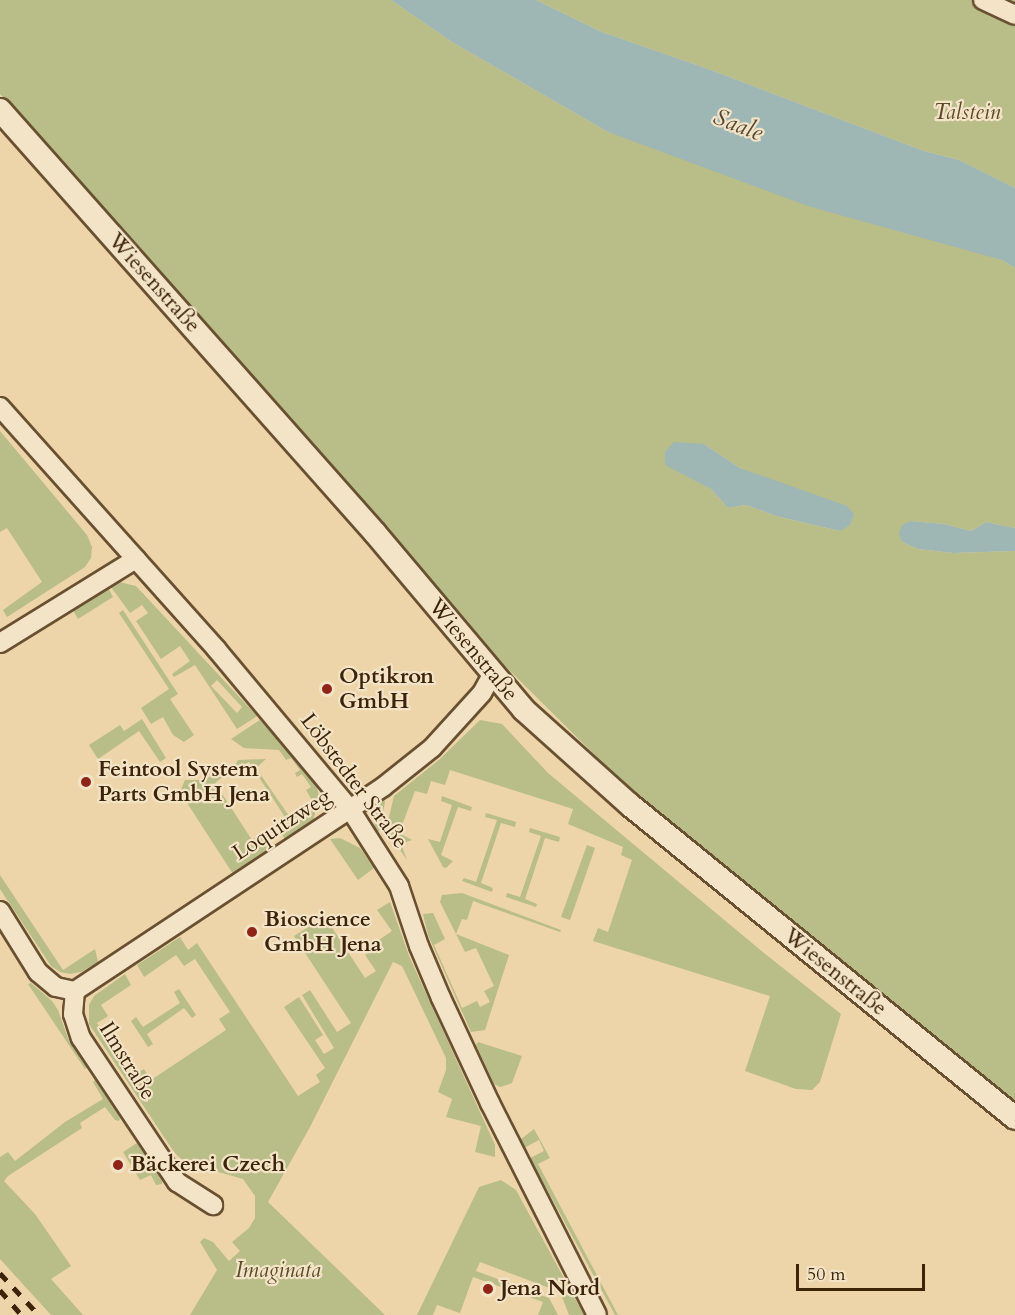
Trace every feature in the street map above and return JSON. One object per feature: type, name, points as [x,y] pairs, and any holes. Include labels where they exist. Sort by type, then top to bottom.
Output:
[{"type":"street","points":[[983,0],[1015,15]]},
{"type":"street","name":"Wiesenstraße","points":[[0,110],[375,533],[492,675],[524,710],[630,805],[1015,1118]]},
{"type":"street","name":"Löbstedter Straße","points":[[0,407],[277,719],[350,809],[399,886],[419,946],[446,1009],[490,1103],[597,1315]]},
{"type":"street","points":[[0,643],[136,559]]},
{"type":"street","name":"Loquitzweg","points":[[75,991],[350,809],[432,748],[482,693],[492,675]]},
{"type":"street","points":[[0,911],[38,972],[56,987],[75,991]]},
{"type":"street","name":"Ilmstraße","points":[[75,991],[73,1014],[81,1038],[177,1182],[213,1205]]},
{"type":"green space","points":[[0,0],[391,0],[452,42],[608,132],[1002,260],[1015,268],[1015,528],[986,522],[971,531],[944,524],[911,521],[902,542],[918,549],[953,553],[1015,551],[1015,1105],[733,876],[612,772],[505,666],[0,94]],"holes":[[[704,444],[740,468],[785,486],[840,531],[776,516],[746,505],[728,508],[711,489]]]},
{"type":"green space","name":"Talstein","points":[[536,0],[1015,0],[1015,188],[959,160],[924,151],[711,70],[602,32]]},
{"type":"green space","points":[[0,431],[87,535],[92,547],[91,558],[85,567],[7,617],[3,610],[42,582],[7,528],[0,532]]},
{"type":"green space","points":[[115,581],[136,586],[257,716],[237,729],[195,665],[174,677],[172,674],[190,661],[180,646],[161,659],[136,621],[148,613],[142,605],[130,613],[108,583]],"holes":[[[217,680],[242,707],[237,713],[211,686]]]},
{"type":"green space","points":[[106,584],[113,597],[78,619],[71,607]]},
{"type":"green space","points":[[123,610],[178,694],[170,699],[194,735],[184,742],[173,735],[163,717],[151,724],[141,708],[169,689],[119,613]]},
{"type":"green space","points":[[142,719],[166,758],[160,762],[139,731],[98,759],[89,745],[120,725],[124,731]]},
{"type":"green space","points":[[260,720],[316,784],[320,799],[313,820],[285,839],[275,824],[285,817],[249,762],[238,768],[235,765],[238,760],[266,759],[256,768],[289,816],[312,800],[306,790],[311,787],[302,774],[297,777],[295,773],[300,770],[291,758],[286,760],[279,750],[244,748],[231,739]]},
{"type":"green space","points":[[480,720],[502,724],[548,773],[764,953],[841,1014],[820,1082],[812,1090],[796,1089],[745,1071],[770,996],[593,941],[598,928],[608,932],[632,860],[621,855],[623,847],[568,824],[573,809],[450,770],[445,785],[431,781],[427,794],[415,791],[399,833],[412,840],[401,844],[407,860],[386,830],[394,796],[440,759]]},
{"type":"green space","points":[[221,769],[225,775],[215,783],[252,840],[263,833],[269,841],[270,849],[233,874],[180,792],[185,780],[205,780]]},
{"type":"green space","points":[[442,796],[472,807],[471,811],[458,807],[441,855],[453,861],[446,868],[443,867],[428,839],[440,842],[452,805],[441,801]]},
{"type":"green space","points":[[383,798],[385,802],[379,831],[375,833],[374,816]]},
{"type":"green space","points":[[486,813],[516,822],[515,827],[501,823],[481,883],[493,888],[492,892],[462,881],[464,878],[476,882],[497,820],[485,817]]},
{"type":"green space","points":[[530,828],[560,837],[559,842],[545,838],[525,899],[537,904],[536,907],[506,897],[507,893],[520,897],[541,836],[529,832]]},
{"type":"green space","points":[[340,838],[360,848],[374,868],[358,880],[330,839]]},
{"type":"green space","points":[[587,845],[595,848],[570,920],[561,917]]},
{"type":"green space","points":[[0,875],[63,970],[95,949],[98,962],[81,972],[70,974],[60,972],[51,966],[0,889]]},
{"type":"green space","points":[[462,893],[561,930],[560,932],[473,901],[467,920],[462,919],[456,934],[440,902],[442,895]]},
{"type":"green space","name":"Imaginata","points":[[390,902],[409,956],[495,1145],[495,1157],[475,1152],[481,1126],[446,1117],[452,1099],[438,1092],[446,1070],[446,1058],[402,966],[393,962],[310,1127],[268,1202],[385,1315],[190,1315],[217,1270],[200,1242],[204,1238],[213,1242],[229,1261],[240,1251],[232,1242],[249,1228],[255,1218],[255,1196],[243,1179],[194,1165],[182,1160],[174,1152],[89,1024],[89,1005],[94,996],[125,974],[131,985],[101,1005],[108,1016],[97,1023],[133,1076],[144,1069],[151,1080],[226,1030],[219,1019],[230,1012],[195,959],[184,966],[176,955],[144,977],[137,965],[180,937],[188,950],[197,943],[298,1096],[320,1082],[316,1075],[325,1068],[284,1007],[299,997],[323,1035],[315,1040],[324,1054],[334,1048],[302,995],[310,990],[337,1032],[351,1023],[294,936],[325,917],[365,978],[376,971],[365,955],[375,948],[373,944],[392,931],[377,910]]},
{"type":"green space","points":[[433,913],[445,939],[434,945],[462,1008],[477,1001],[480,1007],[490,1002],[484,991],[494,986],[476,948],[465,952],[456,934],[509,955],[485,1030],[471,1032],[428,935],[423,914]]},
{"type":"green space","points":[[31,983],[52,1001],[58,1010],[68,1038],[87,1068],[85,1069],[28,984]]},
{"type":"green space","points":[[179,989],[196,1015],[192,1018],[184,1008],[147,1034],[153,1044],[148,1047],[131,1021],[136,1017],[143,1027],[180,1003],[174,992]]},
{"type":"green space","points":[[478,1042],[522,1056],[512,1083],[500,1087],[494,1084],[476,1045]]},
{"type":"green space","points":[[95,1080],[120,1118],[119,1121],[115,1120],[105,1107],[80,1123],[82,1128],[8,1176],[4,1181],[35,1214],[71,1266],[51,1279],[83,1315],[51,1315],[0,1259],[0,1157],[8,1152],[15,1161],[65,1122],[103,1099],[93,1082]]},
{"type":"green space","points":[[534,1129],[550,1158],[538,1164],[618,1315],[615,1315],[530,1158],[544,1151],[539,1140],[524,1148],[520,1140]]},
{"type":"green space","points":[[137,1143],[162,1184],[156,1185],[151,1175],[140,1180],[123,1152]]},
{"type":"green space","points":[[501,1180],[516,1190],[584,1315],[569,1315],[562,1297],[555,1290],[480,1262],[476,1271],[549,1298],[558,1315],[538,1315],[543,1302],[473,1277],[460,1313],[437,1305],[433,1315],[417,1315],[479,1187]]},
{"type":"water","name":"Saale","points":[[391,0],[536,0],[602,32],[711,70],[924,151],[959,160],[1015,188],[1015,268],[1002,260],[811,207],[608,132],[452,42]]},
{"type":"water","points":[[674,442],[704,444],[740,468],[847,506],[854,514],[850,525],[840,531],[776,516],[746,505],[728,508],[711,489],[665,465],[665,452]]},
{"type":"water","points":[[911,521],[944,524],[971,531],[986,522],[1015,528],[1015,551],[953,553],[918,549],[902,542],[899,533],[902,525]]},
{"type":"railway","points":[[0,1273],[39,1315]]},
{"type":"railway","points":[[0,1290],[22,1315]]},
{"type":"place","name":"Optikron GmbH","points":[[327,689]]},
{"type":"place","name":"Feintool System Parts GmbH Jena","points":[[86,782]]},
{"type":"place","name":"Bioscience GmbH Jena","points":[[252,932]]},
{"type":"place","name":"Bäckerei Czech","points":[[118,1165]]},
{"type":"place","name":"Jena Nord","points":[[488,1289]]}]
